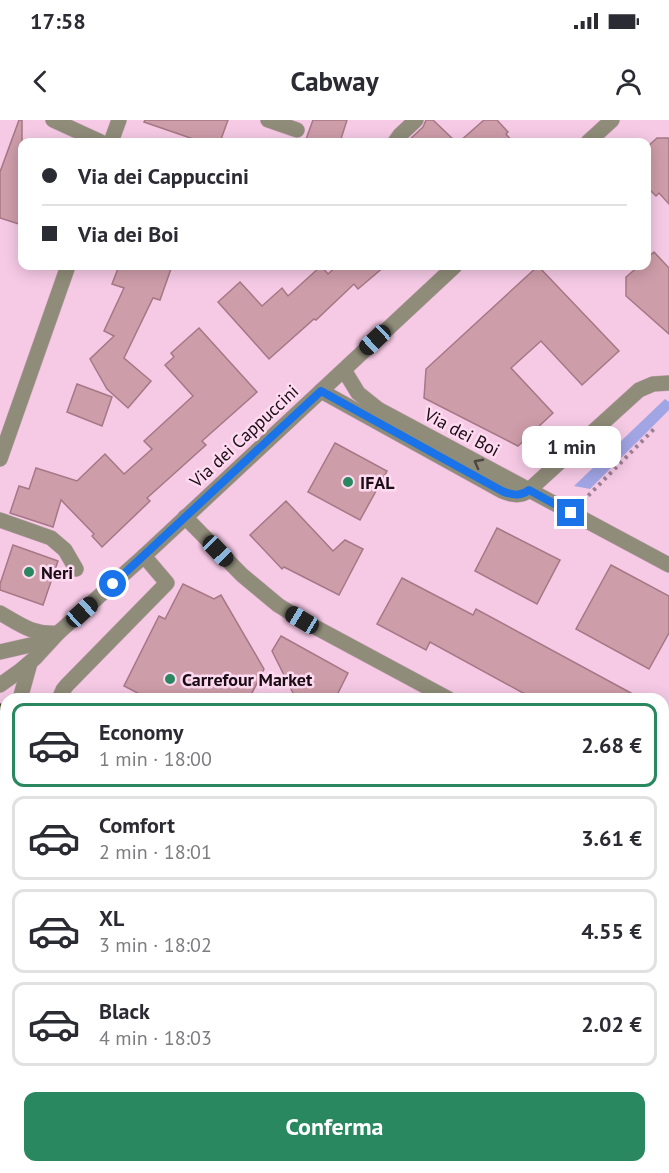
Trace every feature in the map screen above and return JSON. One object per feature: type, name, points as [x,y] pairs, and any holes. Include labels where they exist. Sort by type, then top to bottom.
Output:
[{"type":"street","points":[[53,120],[92,138]]},
{"type":"street","points":[[112,138],[119,120]]},
{"type":"street","points":[[268,120],[297,130]]},
{"type":"street","points":[[398,138],[416,120]]},
{"type":"street","points":[[592,138],[612,120]]},
{"type":"street","points":[[0,459],[67,270]]},
{"type":"street","name":"Via dei Cappuccini","points":[[0,685],[30,663],[58,633],[144,556],[451,270]]},
{"type":"street","name":"Via dei Boi","points":[[344,370],[358,393],[370,404],[669,565]]},
{"type":"street","points":[[529,490],[639,390],[668,380]]},
{"type":"street","name":"Via dei Boi","points":[[321,391],[502,491],[521,495],[529,490]]},
{"type":"street","points":[[185,517],[242,575],[278,605],[438,693]]},
{"type":"street","points":[[0,520],[51,538],[65,550],[76,569]]},
{"type":"street","points":[[62,693],[167,584],[144,556]]},
{"type":"street","points":[[0,613],[40,634],[58,633]]},
{"type":"street","name":"Via dei Cappuccini","points":[[0,652],[35,644],[58,633]]},
{"type":"street","points":[[22,693],[30,663]]},
{"type":"path","points":[[571,513],[656,428]]},
{"type":"shaded area","points":[[665,399],[669,402],[669,410],[590,489],[574,486]]},
{"type":"building","points":[[19,120],[22,120],[22,138],[18,138],[18,224],[0,218],[0,172]]},
{"type":"building","points":[[145,120],[228,120],[221,138],[190,138],[144,122]]},
{"type":"building","points":[[313,120],[347,120],[341,138],[306,138]]},
{"type":"building","points":[[426,120],[433,120],[452,138],[411,138],[423,127]]},
{"type":"building","points":[[484,120],[497,120],[508,132],[506,134],[510,138],[464,138]]},
{"type":"building","points":[[657,138],[669,138],[669,204],[659,193],[656,196],[651,191],[651,143]]},
{"type":"building","points":[[654,252],[669,268],[669,334],[626,296],[626,277],[634,270],[651,270],[651,255]]},
{"type":"building","points":[[117,270],[171,270],[160,300],[153,298],[124,358],[151,381],[128,408],[107,389],[90,359],[114,336],[104,331],[124,288],[112,284]]},
{"type":"building","points":[[317,270],[324,270],[328,274],[332,270],[380,270],[358,289],[354,284],[316,320],[314,319],[269,359],[218,302],[240,282],[262,306],[282,288],[288,296]]},
{"type":"building","points":[[534,270],[542,270],[619,351],[582,385],[541,341],[511,368],[553,413],[518,446],[424,398],[426,369]]},
{"type":"building","points":[[199,328],[257,392],[202,441],[206,445],[147,498],[150,501],[102,547],[92,536],[94,534],[61,500],[53,527],[10,513],[19,486],[29,489],[36,468],[77,481],[105,454],[124,474],[152,449],[144,441],[193,396],[165,365],[174,357],[171,353]]},
{"type":"building","points":[[77,384],[112,397],[102,426],[67,412]]},
{"type":"building","name":"IFAL","points":[[335,443],[387,471],[360,520],[308,492]]},
{"type":"building","points":[[286,501],[333,551],[345,540],[363,549],[339,595],[284,567],[282,569],[250,535]]},
{"type":"building","points":[[497,528],[560,560],[537,604],[475,571]]},
{"type":"building","name":"Neri","points":[[13,545],[58,561],[43,605],[0,590]]},
{"type":"building","points":[[611,565],[669,596],[669,633],[649,669],[576,629]]},
{"type":"building","points":[[402,578],[473,615],[476,609],[631,693],[523,693],[430,642],[426,650],[377,624]]},
{"type":"building","points":[[183,584],[214,599],[221,595],[264,669],[252,693],[137,693],[124,686],[159,616],[165,619]]},
{"type":"building","points":[[281,636],[348,673],[338,693],[293,693],[272,651]]},
{"type":"place","name":"IFAL","points":[[348,482]]},
{"type":"place","name":"Neri","points":[[29,572]]},
{"type":"place","name":"Carrefour Market","points":[[170,679]]},
{"type":"route","points":[[113,584],[321,391],[502,491],[521,495],[529,490],[571,513]]}]
